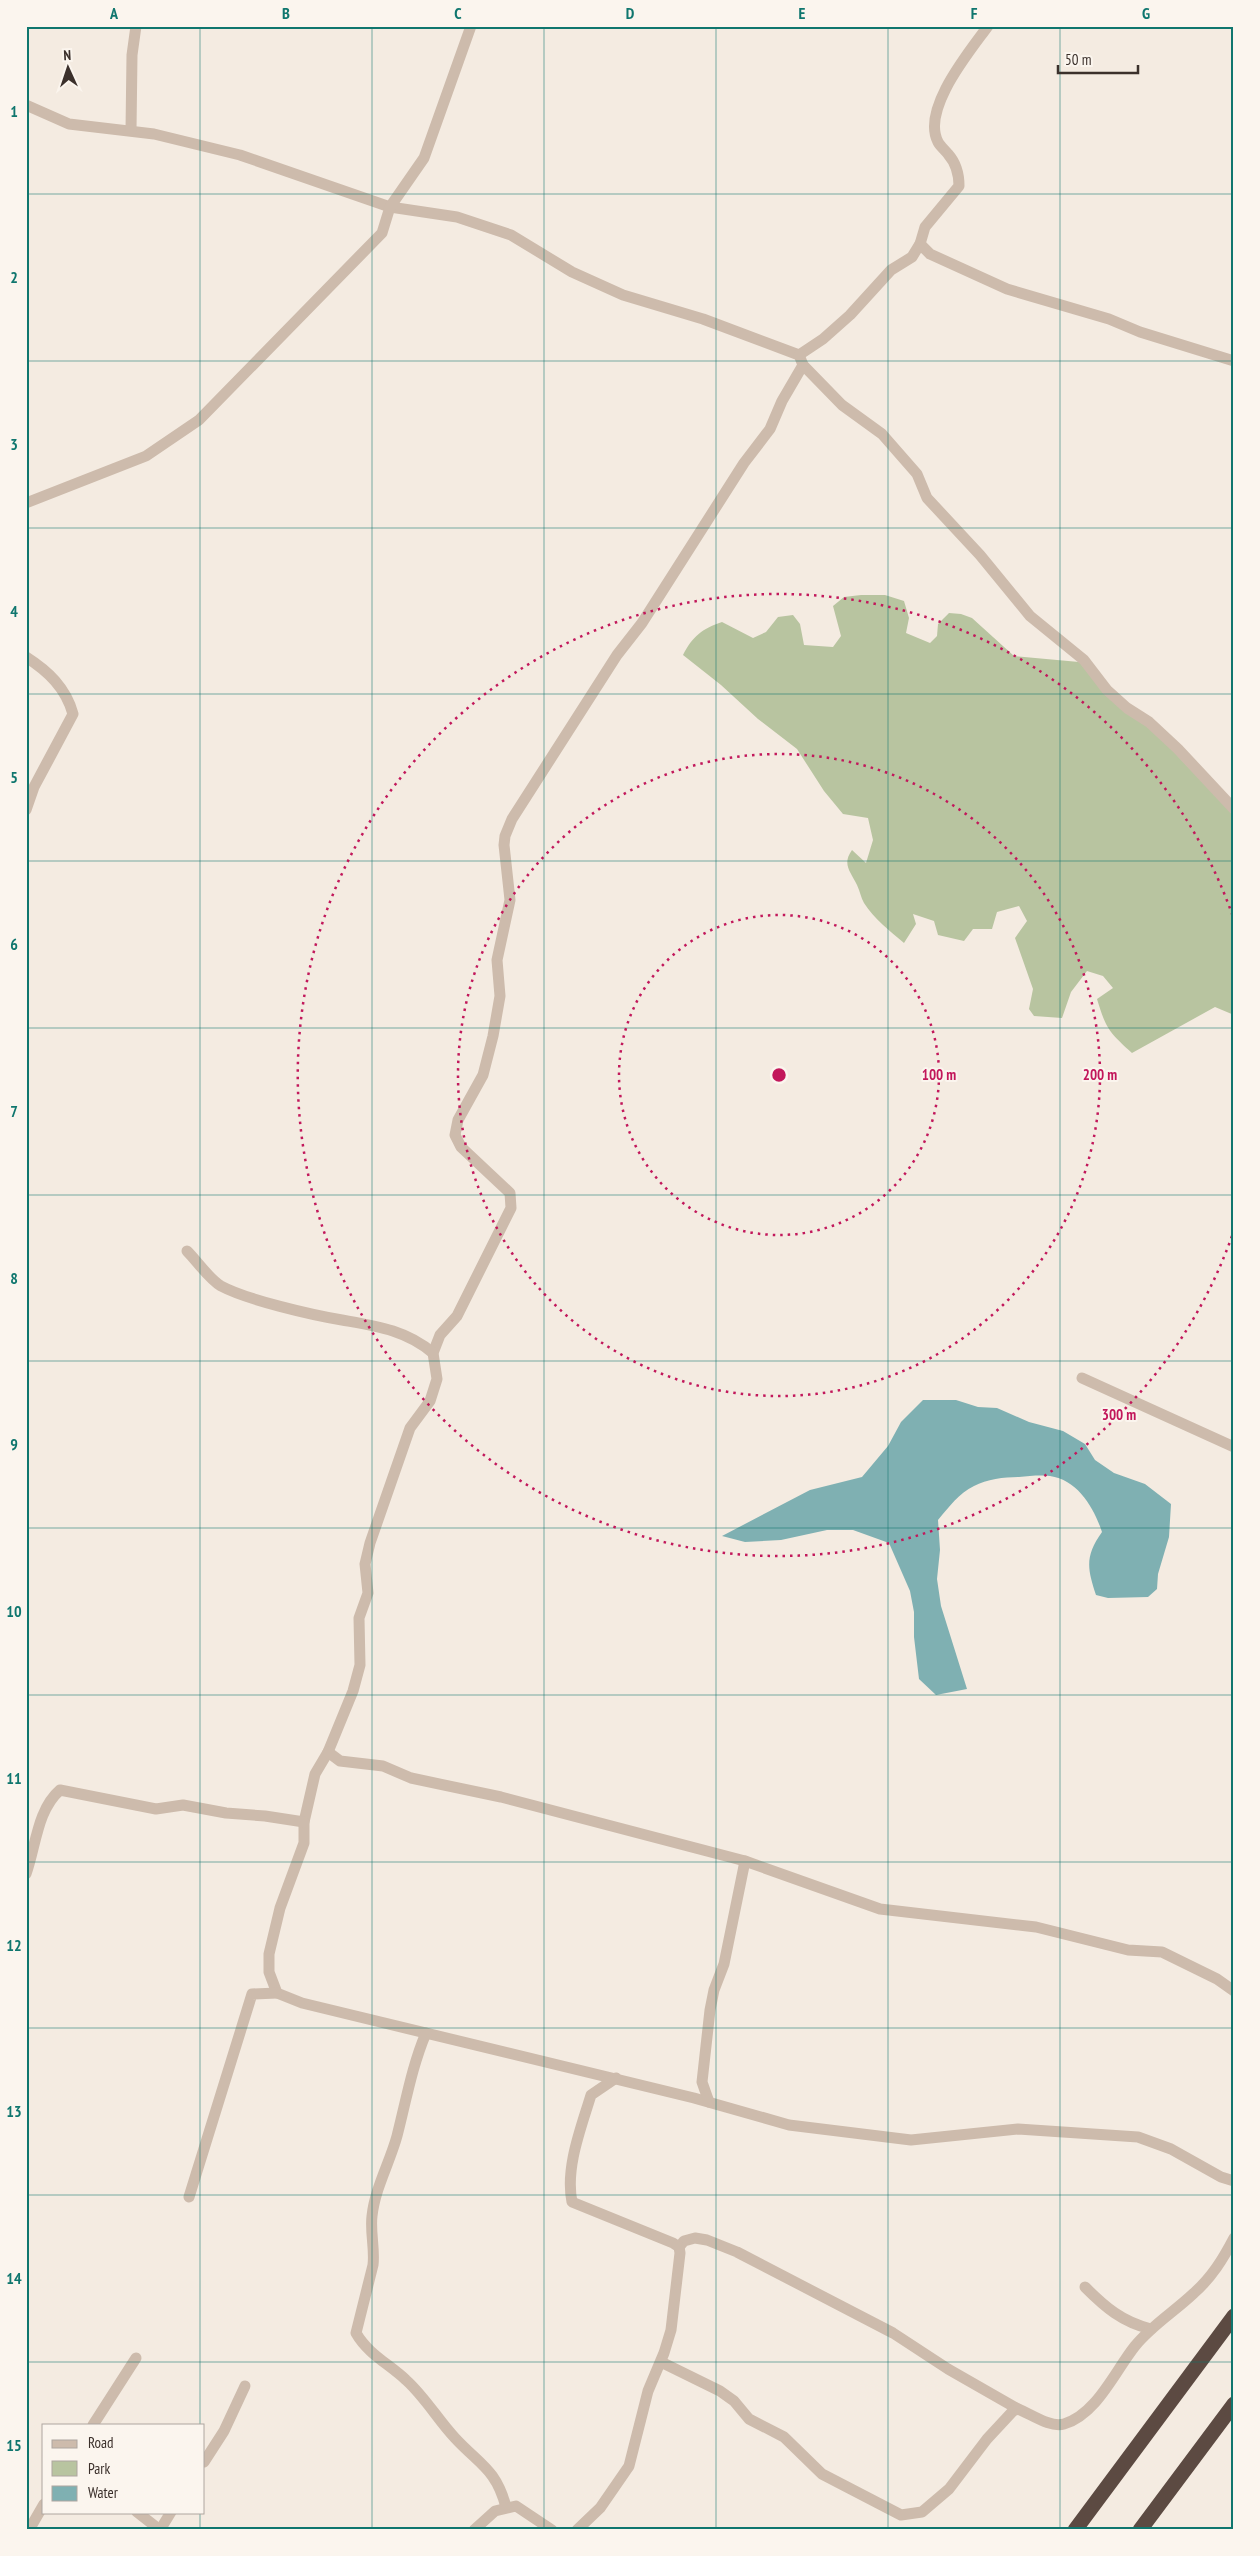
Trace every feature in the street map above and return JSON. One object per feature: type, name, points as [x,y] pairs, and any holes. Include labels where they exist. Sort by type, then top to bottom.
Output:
[{"type":"highway","points":[[1075,2530],[1234,2316]]},
{"type":"highway","points":[[1140,2530],[1234,2404]]},
{"type":"street","points":[[132,130],[132,55],[136,26]]},
{"type":"street","points":[[26,503],[146,456],[199,420],[382,233],[390,207],[424,158],[470,26]]},
{"type":"street","points":[[277,1993],[269,1972],[269,1954],[280,1908],[304,1843],[304,1822],[315,1774],[328,1752],[353,1690],[360,1665],[359,1618],[368,1593],[365,1564],[370,1543],[410,1428],[430,1401],[437,1379],[433,1353],[440,1335],[457,1316],[511,1208],[510,1193],[461,1147],[455,1135],[458,1120],[484,1075],[498,1010],[500,996],[497,960],[510,900],[504,845],[507,829],[617,655],[642,624],[744,463],[770,429],[801,360],[850,315],[891,270],[912,256],[920,244],[925,227],[959,186],[959,173],[952,158],[938,142],[934,124],[941,101],[962,59],[988,26]]},
{"type":"street","points":[[26,105],[68,124],[132,130],[240,155],[390,207],[457,217],[511,235],[572,272],[623,295],[703,319],[801,360],[842,405],[882,434],[917,474],[927,498],[980,555],[1030,616],[1084,660],[1107,690],[1127,708],[1149,722],[1171,742],[1234,809]]},
{"type":"street","points":[[920,244],[930,254],[1007,289],[1109,319],[1140,332],[1234,361]]},
{"type":"street","points":[[26,657],[47,670],[69,700],[73,714],[34,787],[26,810]]},
{"type":"street","points":[[187,1250],[220,1286],[311,1313],[384,1327],[408,1336],[433,1353]]},
{"type":"street","points":[[1082,1378],[1234,1447]]},
{"type":"street","points":[[328,1752],[340,1761],[383,1766],[411,1778],[501,1798],[744,1861],[880,1909],[917,1915],[1036,1927],[1128,1950],[1162,1952],[1217,1978],[1234,1991]]},
{"type":"street","points":[[26,1874],[48,1800],[60,1790],[156,1809],[184,1805],[226,1813],[304,1822]]},
{"type":"street","points":[[709,2102],[702,2082],[710,2010],[714,1990],[724,1964],[744,1861]]},
{"type":"street","points":[[189,2197],[252,1994],[277,1993],[302,2003],[616,2078],[789,2125],[911,2140],[1018,2129],[1138,2137],[1171,2149],[1234,2181]]},
{"type":"street","points":[[426,2033],[413,2069],[397,2137],[375,2202],[372,2225],[373,2265],[356,2333],[370,2352],[407,2381],[456,2440],[492,2472],[502,2491],[506,2507]]},
{"type":"street","points":[[616,2078],[591,2095],[572,2170],[569,2188],[572,2202],[679,2247]]},
{"type":"street","points":[[577,2530],[600,2508],[630,2466],[648,2391],[661,2362],[670,2330],[679,2247],[684,2240],[696,2238],[707,2240],[736,2252],[893,2333],[948,2369],[1018,2408],[1058,2425],[1078,2417],[1090,2407],[1134,2346],[1151,2328],[1195,2293],[1217,2269],[1234,2238]]},
{"type":"street","points":[[1085,2287],[1115,2314],[1138,2326],[1151,2328]]},
{"type":"street","points":[[93,2424],[136,2358]]},
{"type":"street","points":[[661,2362],[720,2391],[734,2401],[749,2419],[784,2437],[822,2474],[901,2515],[922,2512],[949,2489],[1004,2418],[1018,2408]]},
{"type":"street","points":[[205,2460],[224,2431],[245,2386]]},
{"type":"street","points":[[474,2530],[495,2511],[516,2506],[552,2530]]},
{"type":"street","points":[[29,2530],[42,2507]]},
{"type":"street","points":[[140,2514],[160,2530],[170,2514]]},
{"type":"green space","points":[[885,595],[904,601],[909,618],[906,633],[930,643],[937,636],[938,624],[949,613],[961,614],[972,618],[1014,656],[1079,662],[1154,731],[1231,812],[1234,817],[1234,1015],[1215,1007],[1132,1053],[1113,1035],[1103,1017],[1097,999],[1113,988],[1103,976],[1087,971],[1071,992],[1062,1018],[1034,1016],[1029,1009],[1033,989],[1015,938],[1027,921],[1019,906],[997,912],[992,929],[973,929],[964,941],[938,935],[934,921],[913,914],[916,924],[904,943],[872,914],[863,901],[847,864],[852,850],[866,863],[873,840],[868,818],[843,814],[824,791],[797,749],[758,719],[721,685],[683,655],[694,638],[715,624],[722,622],[753,638],[766,632],[778,617],[793,615],[800,624],[804,645],[833,647],[841,636],[833,606],[844,597]]},
{"type":"water","points":[[923,1400],[956,1400],[978,1407],[997,1408],[1029,1422],[1063,1431],[1085,1444],[1095,1460],[1114,1473],[1145,1484],[1171,1504],[1169,1537],[1158,1574],[1157,1589],[1148,1597],[1108,1598],[1096,1595],[1089,1570],[1089,1562],[1096,1540],[1102,1532],[1084,1496],[1069,1483],[1050,1476],[1038,1476],[1008,1477],[974,1486],[959,1496],[938,1520],[940,1550],[937,1579],[941,1606],[967,1689],[936,1695],[919,1679],[914,1637],[914,1612],[910,1591],[889,1543],[853,1530],[827,1530],[781,1540],[745,1542],[722,1536],[810,1490],[862,1477],[888,1446],[901,1422]]}]
